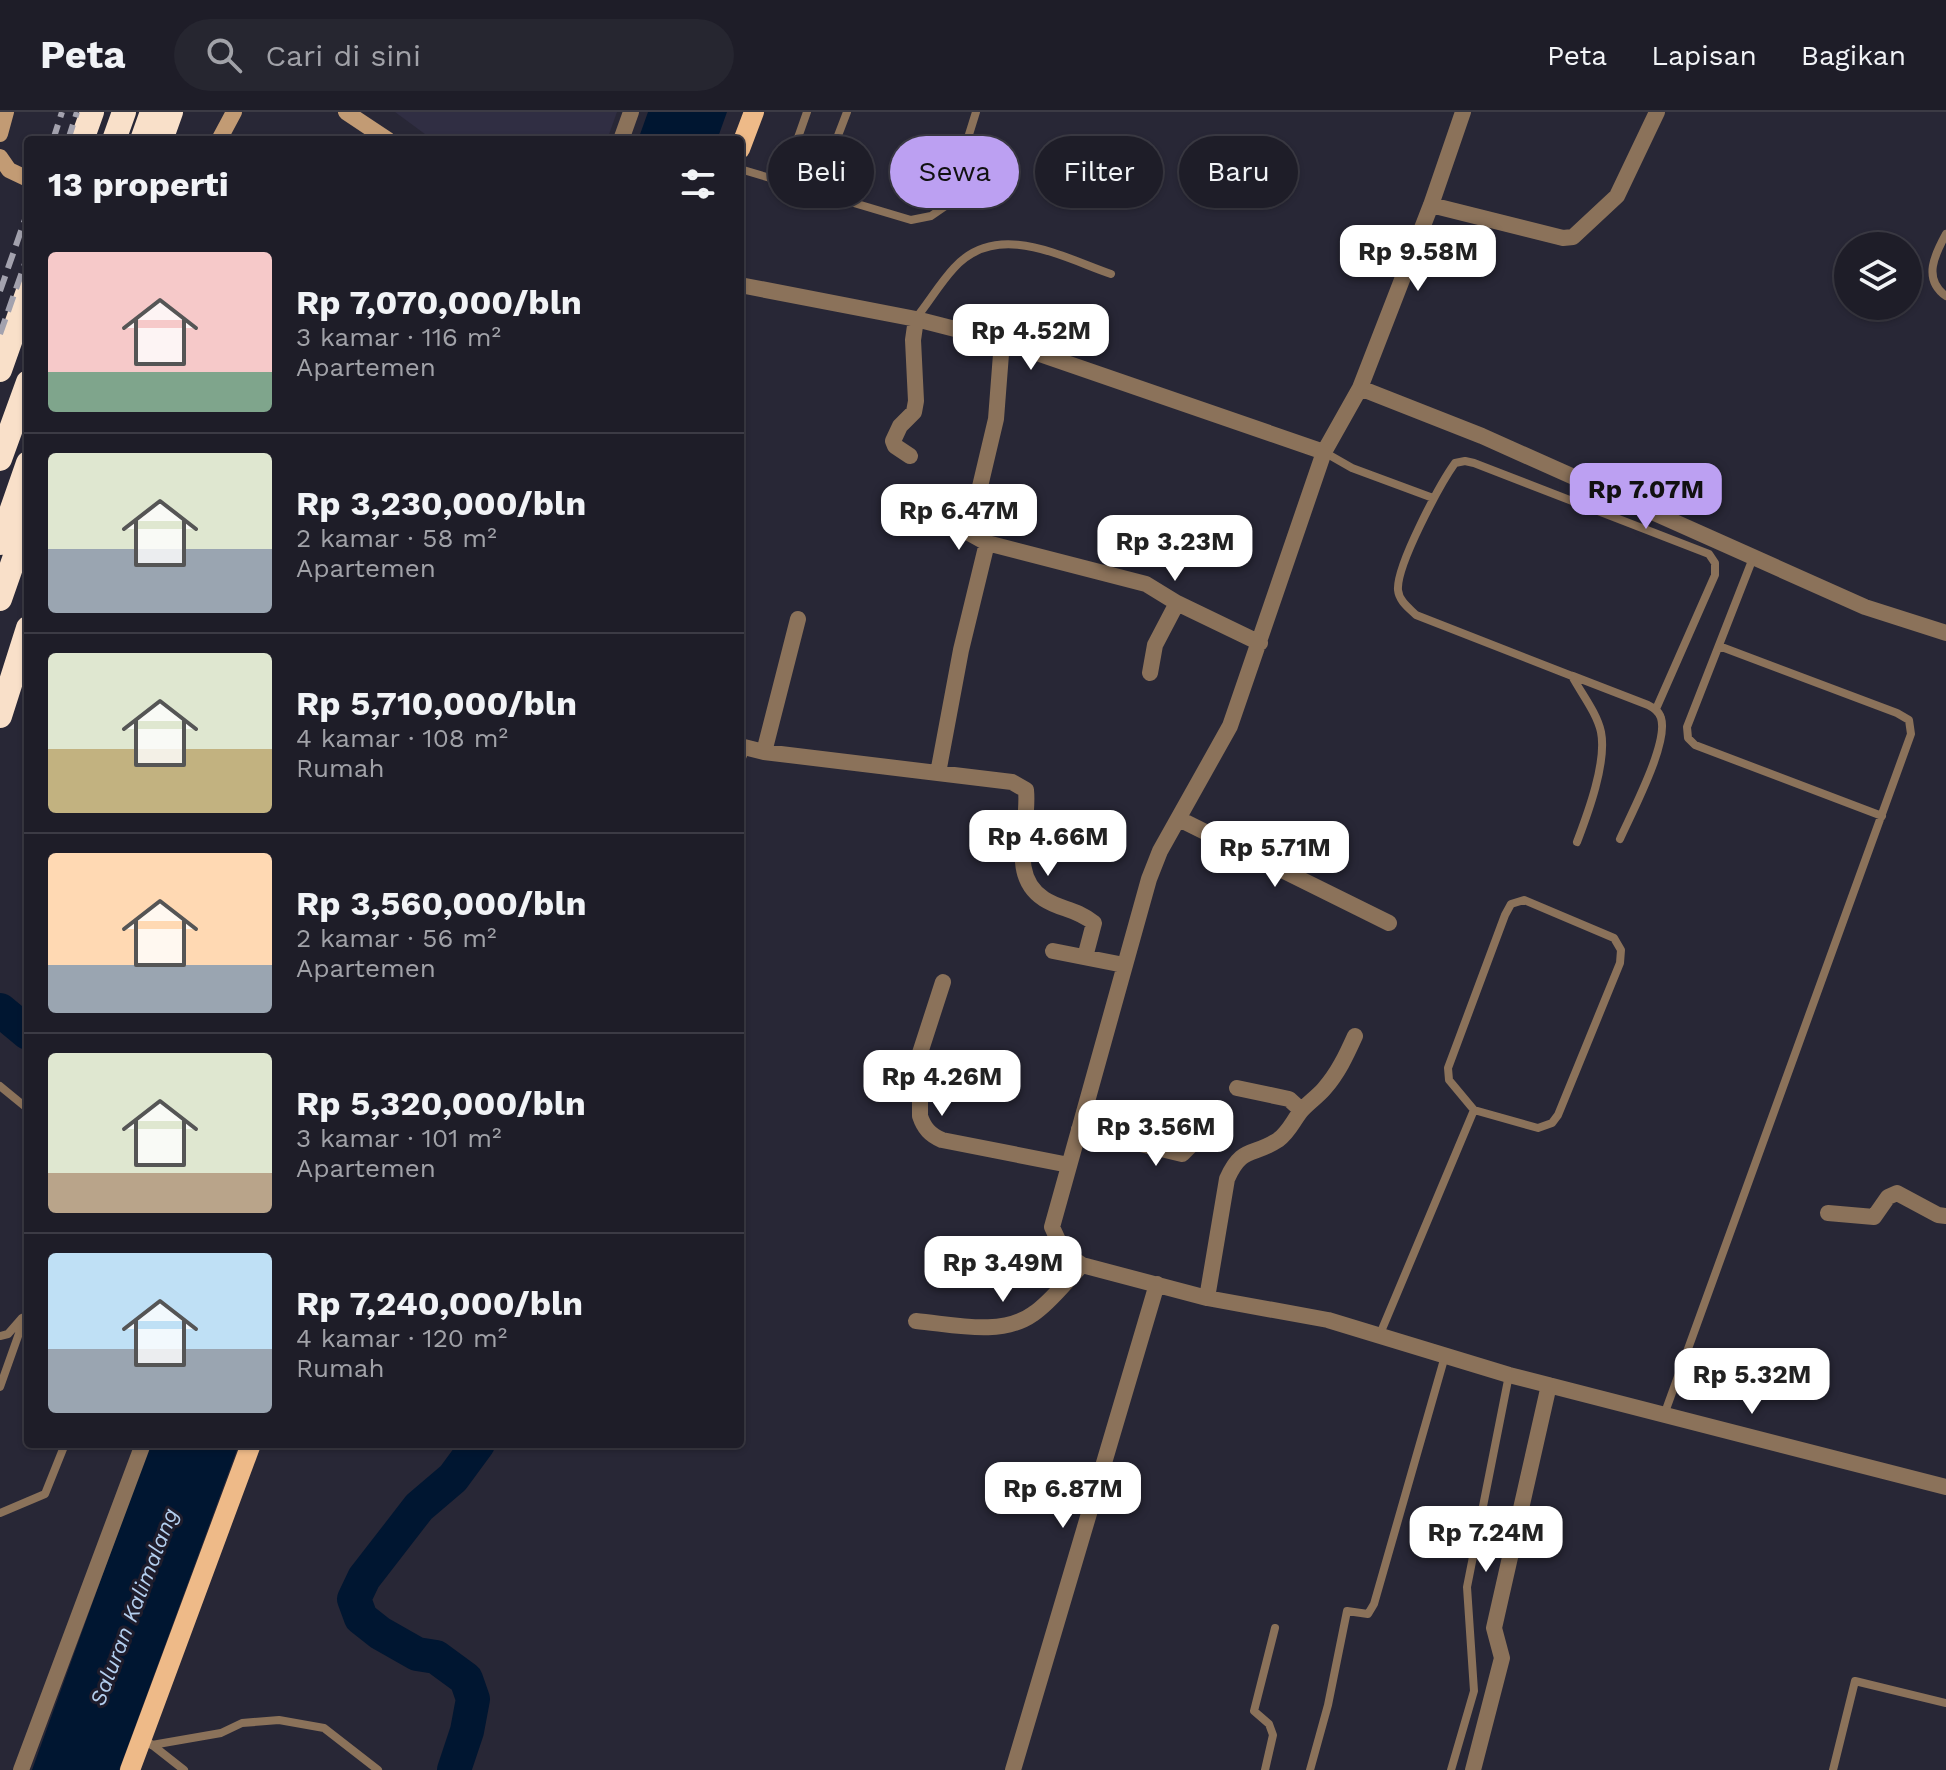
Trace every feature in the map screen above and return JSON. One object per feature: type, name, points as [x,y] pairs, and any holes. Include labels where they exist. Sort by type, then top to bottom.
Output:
[{"type":"highway","points":[[83,136],[92,112]]},
{"type":"highway","points":[[115,136],[124,112]]},
{"type":"highway","points":[[143,136],[152,112]]},
{"type":"highway","points":[[162,136],[171,112]]},
{"type":"highway","points":[[0,370],[24,302]]},
{"type":"highway","points":[[0,459],[24,393]]},
{"type":"highway","points":[[0,543],[24,474]]},
{"type":"highway","points":[[0,599],[24,530]]},
{"type":"highway","points":[[0,716],[24,641]]},
{"type":"main road","points":[[744,138],[754,112]]},
{"type":"main road","points":[[130,1770],[148,1739],[250,1448]]},
{"type":"street","points":[[0,134],[6,112]]},
{"type":"street","points":[[221,136],[234,112]]},
{"type":"street","points":[[346,112],[380,136]]},
{"type":"street","points":[[622,136],[631,112]]},
{"type":"street","points":[[1431,205],[1563,238],[1573,237],[1617,196],[1657,112]]},
{"type":"street","points":[[1465,113],[1360,388],[1324,452],[1230,726],[1160,851],[1149,879],[1052,1227],[1064,1253],[1082,1265],[1207,1298],[1328,1320],[1509,1375],[1946,1487]]},
{"type":"street","points":[[0,157],[9,170],[24,177]]},
{"type":"street","points":[[744,286],[916,319],[1002,341],[1324,452]]},
{"type":"street","points":[[910,456],[895,446],[893,441],[900,426],[914,412],[913,340],[916,319]]},
{"type":"street","points":[[1002,341],[996,419],[969,530],[972,537],[1146,584],[1177,603],[1260,643]]},
{"type":"street","points":[[1360,388],[1482,436],[1865,607],[1946,633]]},
{"type":"street","points":[[938,773],[961,650],[987,543]]},
{"type":"street","points":[[1150,673],[1155,645],[1177,603]]},
{"type":"street","points":[[764,752],[798,619]]},
{"type":"street","points":[[744,752],[1012,782],[1026,790],[1028,810],[1022,856],[1026,880],[1030,889],[1048,902],[1077,911],[1094,923],[1085,957]]},
{"type":"street","points":[[1179,819],[1389,923]]},
{"type":"street","points":[[1053,951],[1124,965]]},
{"type":"street","points":[[943,982],[920,1053],[920,1116],[923,1125],[929,1133],[942,1140],[1069,1165]]},
{"type":"street","points":[[1207,1298],[1227,1179],[1234,1164],[1241,1155],[1277,1141],[1289,1130],[1301,1110],[1323,1090],[1340,1068],[1355,1036]]},
{"type":"street","points":[[1237,1088],[1289,1099],[1301,1110]]},
{"type":"street","points":[[1079,1129],[1182,1154],[1190,1146],[1192,1129]]},
{"type":"street","points":[[1828,1213],[1874,1217],[1888,1197],[1897,1193],[1938,1215],[1946,1216]]},
{"type":"street","points":[[916,1321],[986,1328],[1011,1323],[1033,1315],[1082,1265]]},
{"type":"street","points":[[1013,1770],[1157,1284]]},
{"type":"street","points":[[1473,1770],[1502,1658],[1494,1628],[1549,1385]]},
{"type":"street","points":[[21,1770],[142,1448]]},
{"type":"lane","points":[[800,136],[807,112]]},
{"type":"lane","points":[[838,136],[847,112]]},
{"type":"lane","points":[[869,208],[911,220],[931,216],[947,205],[976,112]]},
{"type":"lane","points":[[744,170],[768,179]]},
{"type":"lane","points":[[1946,234],[1934,255],[1932,277],[1938,290],[1946,296]]},
{"type":"lane","points":[[916,319],[955,266],[977,249],[999,243],[1033,247],[1111,274]]},
{"type":"lane","points":[[1324,452],[1352,468],[1433,498]]},
{"type":"lane","points":[[1620,839],[1653,766],[1662,732],[1662,719],[1656,709],[1416,615],[1402,601],[1398,591],[1399,576],[1433,498],[1455,463],[1465,461],[1709,554],[1715,563],[1715,575],[1656,709]]},
{"type":"lane","points":[[1753,558],[1687,727],[1688,738],[1695,745],[1882,816]]},
{"type":"lane","points":[[1664,1415],[1911,734],[1909,720],[1897,713],[1719,646]]},
{"type":"lane","points":[[1572,676],[1601,730],[1602,749],[1588,814],[1577,842]]},
{"type":"lane","points":[[1524,900],[1614,938],[1621,950],[1620,963],[1552,1123],[1538,1128],[1474,1110],[1449,1080],[1448,1068],[1511,904],[1524,900]]},
{"type":"lane","points":[[0,1086],[24,1106]]},
{"type":"lane","points":[[1380,1334],[1474,1110]]},
{"type":"lane","points":[[0,1336],[8,1334],[24,1315]]},
{"type":"lane","points":[[0,1387],[24,1320]]},
{"type":"lane","points":[[0,1351],[12,1354]]},
{"type":"lane","points":[[1310,1770],[1328,1705],[1347,1611],[1368,1614],[1374,1604],[1445,1355]]},
{"type":"lane","points":[[1451,1770],[1474,1691],[1467,1587],[1509,1375]]},
{"type":"lane","points":[[0,1513],[45,1494],[63,1448]]},
{"type":"lane","points":[[1265,1770],[1273,1735],[1269,1724],[1254,1711],[1275,1628]]},
{"type":"lane","points":[[1833,1770],[1855,1681],[1946,1703]]},
{"type":"lane","points":[[148,1739],[221,1733],[242,1723],[279,1720],[324,1728],[378,1770]]},
{"type":"lane","points":[[148,1739],[184,1770]]},
{"type":"shaded area","points":[[395,112],[617,112],[608,136],[428,136]]},
{"type":"water","points":[[648,112],[727,112],[718,136],[639,136]]},
{"type":"water","name":"Saluran Kalimalang","points":[[149,1448],[238,1448],[119,1770],[32,1770]]},
{"type":"waterway","points":[[0,1010],[24,1030]]},
{"type":"waterway","points":[[454,1770],[467,1731],[473,1699],[466,1679],[436,1657],[417,1654],[380,1633],[361,1618],[354,1599],[364,1578],[419,1507],[453,1478],[475,1448]]},
{"type":"railway","points":[[54,136],[62,112]]},
{"type":"railway","points":[[69,136],[77,112]]},
{"type":"railway","points":[[0,291],[24,222]]},
{"type":"railway","points":[[0,334],[24,266]]}]
